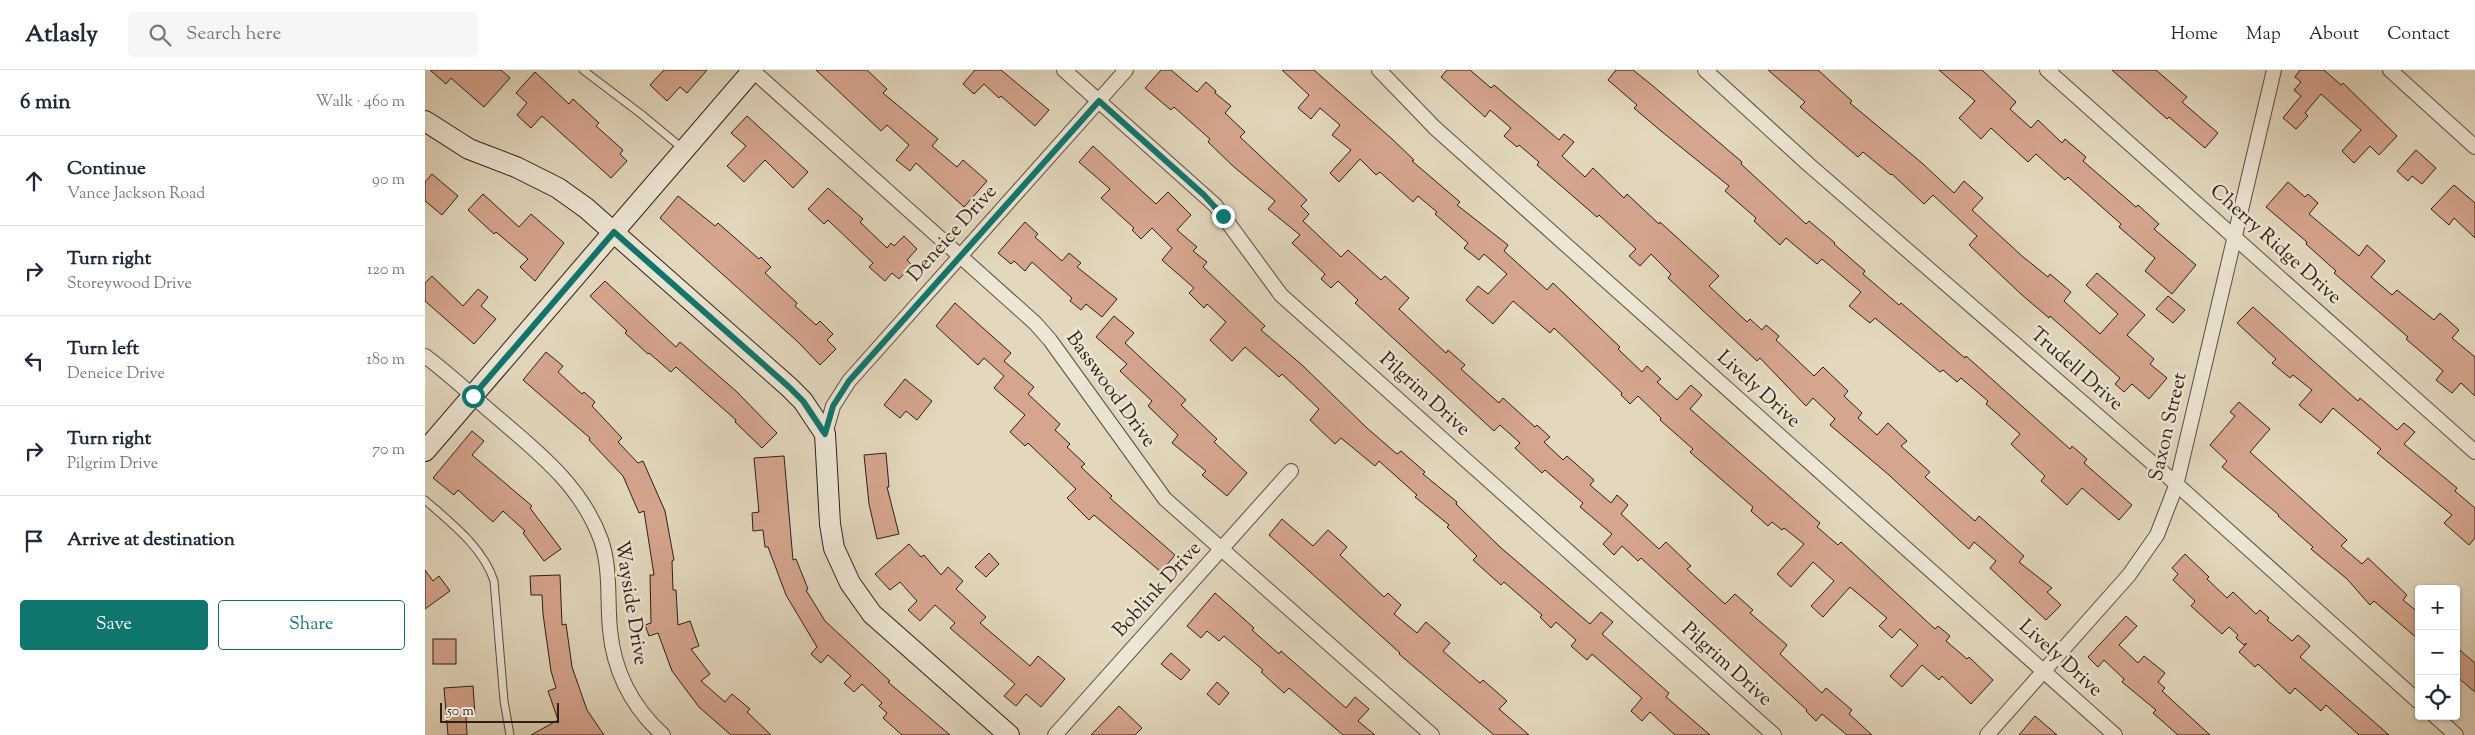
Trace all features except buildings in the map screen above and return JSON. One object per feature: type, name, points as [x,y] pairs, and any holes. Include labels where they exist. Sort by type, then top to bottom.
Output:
[{"type":"street","points":[[425,451],[753,70]]},
{"type":"street","name":"Basswood Drive","points":[[753,70],[1035,324],[1050,340],[1165,499],[1432,735]]},
{"type":"street","name":"Pilgrim Drive","points":[[1064,70],[1215,205],[1281,294],[1774,735]]},
{"type":"street","name":"Deneice Drive","points":[[825,434],[833,406],[849,381],[1126,70]]},
{"type":"street","name":"Lively Drive","points":[[1379,70],[1435,128],[2115,735]]},
{"type":"street","name":"Trudell Drive","points":[[1705,70],[1808,164],[2176,486],[2415,698]]},
{"type":"street","name":"Cherry Ridge Drive","points":[[2047,70],[2475,452]]},
{"type":"street","name":"Saxon Street","points":[[1987,735],[2145,554],[2157,535],[2176,486],[2274,70]]},
{"type":"street","points":[[2390,70],[2475,146]]},
{"type":"street","points":[[425,121],[469,149],[516,167],[558,188],[586,208],[803,401],[825,434],[833,540],[841,566],[850,583],[872,614],[1009,735]]},
{"type":"street","name":"Wayside Drive","points":[[425,356],[548,461],[585,505],[601,540],[606,558],[610,630],[618,671],[638,710],[663,735]]},
{"type":"street","name":"Boblink Drive","points":[[1055,735],[1291,471]]},
{"type":"street","points":[[2439,720],[2456,735]]},
{"type":"lane","points":[[583,70],[641,114],[684,150]]},
{"type":"lane","points":[[425,500],[457,529],[489,565],[494,581],[504,701],[510,735]]},
{"type":"route","points":[[473,396],[614,232],[789,387],[803,401],[825,434],[833,406],[849,381],[1099,101],[1215,205],[1223,216]]}]
